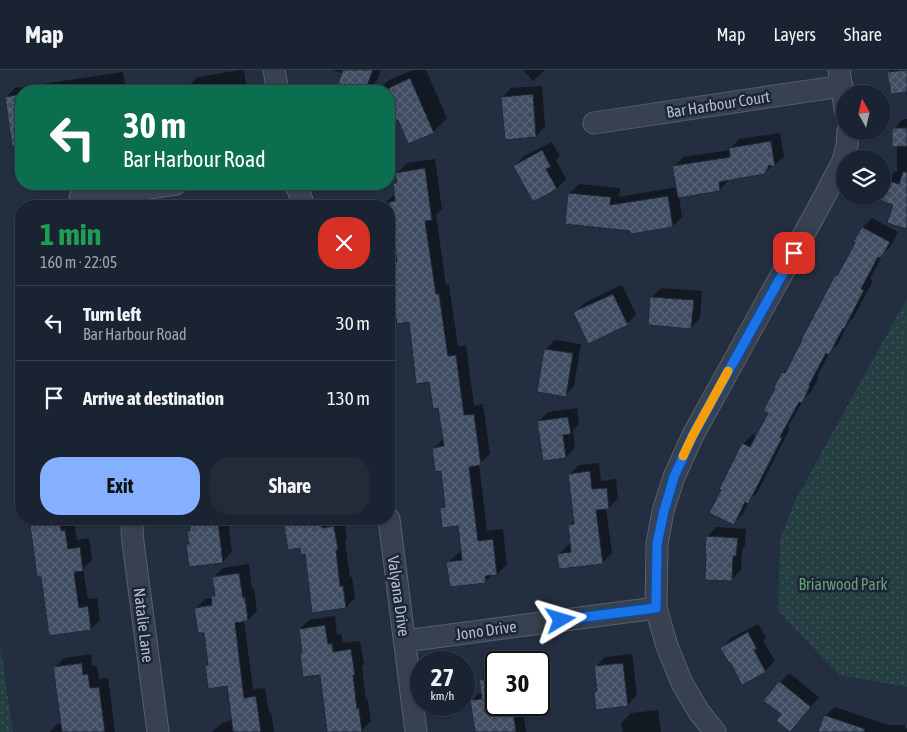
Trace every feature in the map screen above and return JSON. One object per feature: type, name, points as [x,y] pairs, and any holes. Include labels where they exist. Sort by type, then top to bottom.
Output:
[{"type":"street","points":[[274,70],[277,85]]},
{"type":"street","name":"Bar Harbour Court","points":[[594,123],[840,78]]},
{"type":"street","points":[[715,732],[699,712],[682,683],[667,646],[656,608],[657,544],[664,511],[674,477],[693,435],[843,161],[847,140]]},
{"type":"street","points":[[80,198],[135,190]]},
{"type":"street","name":"Natalie Lane","points":[[133,525],[133,542],[158,732]]},
{"type":"street","name":"Valyana Drive","points":[[389,525],[416,732]]},
{"type":"street","name":"Jono Drive","points":[[405,641],[656,608]]},
{"type":"green space","name":"Briarwood Park","points":[[907,298],[907,687],[839,675],[778,611],[780,540],[795,501]]},
{"type":"green space","points":[[0,644],[13,732],[0,732]]},
{"type":"building","points":[[343,70],[373,70],[367,85],[337,85]]},
{"type":"building","points":[[907,70],[907,92],[891,94],[891,85],[889,85],[887,72]]},
{"type":"building","points":[[410,78],[434,133],[408,144],[398,120],[395,121],[395,85]]},
{"type":"building","points":[[533,94],[536,137],[505,140],[501,97]]},
{"type":"building","points":[[15,95],[15,146],[12,146],[5,97]]},
{"type":"building","points":[[892,128],[907,128],[907,146],[892,147]]},
{"type":"building","points":[[771,141],[775,167],[769,165],[765,174],[719,182],[720,191],[678,198],[672,166],[730,157],[729,148]]},
{"type":"building","points":[[542,150],[551,167],[546,169],[557,189],[533,202],[513,166]]},
{"type":"building","points":[[425,168],[432,220],[425,221],[436,294],[439,294],[448,356],[456,355],[464,415],[474,414],[481,465],[469,467],[478,541],[493,539],[497,575],[485,576],[486,583],[450,587],[446,562],[462,560],[458,526],[442,528],[440,508],[445,507],[441,471],[435,472],[432,448],[444,446],[438,408],[433,409],[429,382],[416,384],[409,322],[397,324],[395,312],[395,262],[397,262],[394,190],[395,183],[397,183],[395,173]]},
{"type":"building","points":[[903,172],[907,172],[907,229],[887,223],[893,205],[891,204],[891,182],[899,184]]},
{"type":"building","points":[[568,193],[611,197],[610,205],[668,196],[673,227],[631,234],[630,231],[565,224]]},
{"type":"building","points":[[862,227],[890,242],[881,258],[878,257],[861,289],[864,290],[844,329],[829,355],[826,353],[802,403],[799,402],[780,437],[782,438],[748,504],[745,502],[734,525],[709,513],[742,443],[750,447],[768,413],[763,411],[774,387],[782,372],[785,373]]},
{"type":"building","points":[[613,294],[628,325],[588,344],[573,312]]},
{"type":"building","points":[[650,297],[694,300],[691,329],[648,325]]},
{"type":"building","points":[[544,349],[573,353],[566,397],[537,392]]},
{"type":"building","points":[[568,417],[571,434],[563,435],[566,458],[543,461],[537,421]]},
{"type":"building","points":[[590,471],[592,489],[607,488],[609,509],[596,510],[603,564],[559,569],[557,554],[571,552],[568,525],[574,524],[568,474]]},
{"type":"building","points":[[30,525],[60,525],[61,531],[65,530],[68,549],[80,547],[83,571],[74,572],[79,608],[88,606],[91,630],[49,636],[41,577],[37,577]]},
{"type":"building","points":[[190,525],[218,525],[223,563],[189,567],[186,544],[189,544],[187,531],[190,531]]},
{"type":"building","points":[[284,525],[322,525],[322,528],[334,526],[338,550],[336,550],[340,586],[343,586],[346,608],[312,613],[305,554],[301,555],[300,548],[288,550]]},
{"type":"building","points":[[706,536],[738,538],[736,556],[733,556],[732,581],[705,580]]},
{"type":"building","points":[[239,573],[248,621],[235,623],[244,698],[256,696],[261,732],[233,732],[227,686],[208,689],[205,665],[208,665],[204,633],[198,633],[194,608],[212,605],[211,596],[215,596],[212,577]]},
{"type":"building","points":[[325,625],[328,644],[332,643],[333,652],[351,649],[357,709],[359,708],[362,732],[327,732],[320,675],[303,677],[299,629]]},
{"type":"building","points":[[748,632],[757,649],[754,650],[766,672],[742,685],[720,648]]},
{"type":"building","points":[[82,663],[83,675],[88,674],[90,688],[99,687],[105,732],[62,732],[53,667]]},
{"type":"building","points":[[623,663],[628,706],[596,710],[594,692],[597,691],[594,666]]},
{"type":"building","points":[[485,679],[485,716],[514,716],[516,732],[475,732],[472,716],[475,716],[475,700],[482,699],[479,680]]},
{"type":"building","points":[[779,681],[811,707],[790,732],[776,721],[781,714],[763,701]]},
{"type":"building","points":[[824,715],[865,729],[864,732],[818,732]]},
{"type":"slow traffic","points":[[683,456],[728,371]]},
{"type":"route","points":[[561,620],[656,608],[657,544],[674,477],[693,435],[794,253]]}]
